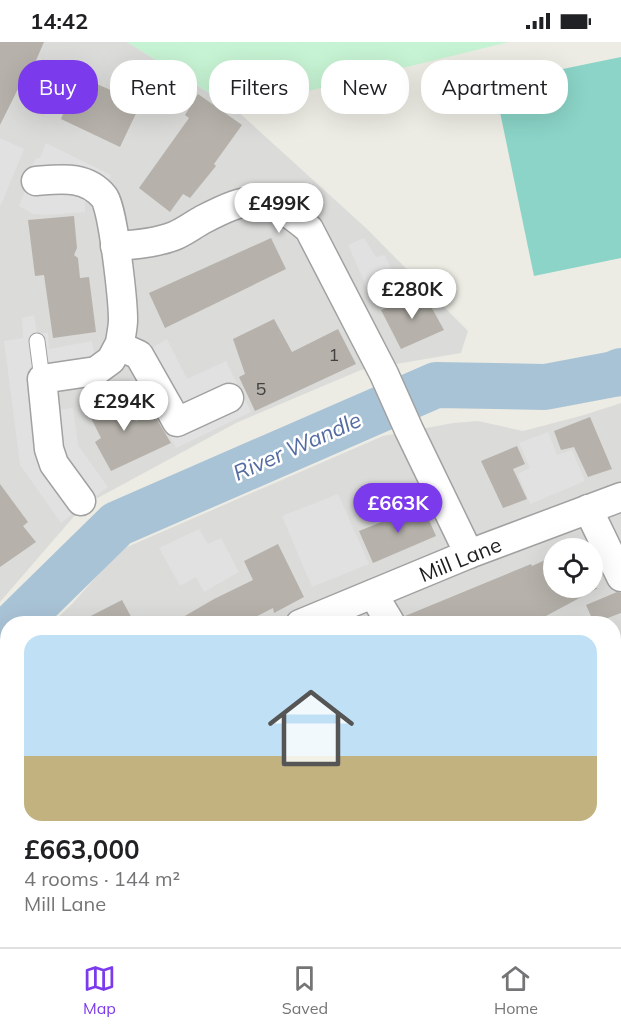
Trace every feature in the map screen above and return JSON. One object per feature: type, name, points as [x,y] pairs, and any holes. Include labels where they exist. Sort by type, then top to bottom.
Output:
[{"type":"street","points":[[36,181],[67,178],[84,182],[106,198],[110,208],[123,319],[119,346],[111,360],[96,371],[42,379],[49,449],[54,464],[81,501]]},
{"type":"street","points":[[115,246],[142,244],[174,236],[242,202],[265,201],[291,213],[309,229],[384,374],[469,554]]},
{"type":"street","points":[[119,346],[139,355],[177,422],[229,398]]},
{"type":"street","name":"Mill Lane","points":[[319,616],[469,554],[621,497]]},
{"type":"street","points":[[588,509],[621,577]]},
{"type":"street","points":[[373,594],[387,616]]},
{"type":"lane","points":[[37,341],[42,379]]},
{"type":"shaded area","points":[[0,42],[127,42],[156,60],[110,60],[110,114],[197,114],[197,85],[209,93],[209,114],[241,114],[366,228],[468,331],[461,353],[361,370],[236,423],[83,506],[0,602]]},
{"type":"shaded area","points":[[621,57],[621,258],[534,276],[500,114],[568,114],[568,68]]},
{"type":"shaded area","points":[[0,138],[24,149],[1,205],[0,204]]},
{"type":"shaded area","points":[[46,143],[111,175],[106,187],[85,194],[85,212],[33,214],[19,206],[25,190],[22,187],[36,158],[40,158]]},
{"type":"shaded area","points":[[364,238],[376,257],[385,255],[399,286],[372,299],[348,245]]},
{"type":"shaded area","points":[[34,315],[37,333],[48,333],[49,349],[92,341],[95,361],[68,388],[58,392],[56,410],[73,408],[78,445],[108,487],[61,523],[20,465],[4,341],[23,338],[22,318]]},
{"type":"shaded area","points":[[167,339],[187,379],[226,361],[251,412],[176,448],[148,397],[131,401],[123,384],[138,376],[130,362]]},
{"type":"shaded area","points":[[621,403],[621,616],[59,616],[120,550],[383,436],[453,423],[478,421],[523,431]]},
{"type":"shaded area","points":[[548,432],[557,455],[572,450],[585,481],[530,504],[518,474],[530,468],[519,443]]},
{"type":"shaded area","points":[[338,494],[369,564],[312,587],[282,516]]},
{"type":"shaded area","points":[[199,529],[208,544],[221,538],[239,572],[204,592],[196,577],[180,586],[159,548]]},
{"type":"green space","points":[[127,42],[509,42],[435,60],[421,60],[421,64],[409,66],[409,60],[321,60],[321,88],[309,91],[309,60],[209,60],[209,93],[197,85],[197,60],[156,60]]},
{"type":"building","points":[[0,42],[44,42],[36,60],[18,60],[18,89],[0,125]]},
{"type":"building","points":[[98,85],[110,90],[110,114],[136,114],[120,147],[61,119],[63,114],[98,114]]},
{"type":"building","points":[[198,94],[209,102],[209,114],[226,114],[242,125],[214,164],[216,166],[190,198],[183,194],[170,212],[139,188],[189,118],[186,114],[197,114]]},
{"type":"building","points":[[74,216],[77,248],[74,255],[78,258],[80,278],[89,277],[96,332],[53,338],[44,275],[35,276],[28,220]]},
{"type":"building","points":[[271,238],[286,269],[165,328],[149,293]]},
{"type":"building","points":[[423,292],[444,330],[401,349],[381,310]]},
{"type":"building","points":[[274,319],[292,352],[338,329],[356,364],[255,411],[239,377],[245,374],[233,339]]},
{"type":"building","points":[[119,389],[136,421],[153,413],[171,443],[111,471],[95,442],[101,438],[86,408]]},
{"type":"building","points":[[590,417],[612,469],[588,477],[574,447],[561,450],[554,431]]},
{"type":"building","points":[[517,446],[525,464],[513,469],[527,499],[503,508],[481,461]]},
{"type":"building","points":[[0,484],[28,522],[23,526],[36,542],[0,567]]},
{"type":"building","points":[[422,504],[436,536],[373,563],[359,531]]},
{"type":"building","points":[[278,544],[304,597],[274,613],[273,608],[258,616],[185,616],[253,580],[244,561]]},
{"type":"building","points":[[543,561],[543,598],[579,598],[546,616],[405,616],[531,564],[532,566]]},
{"type":"building","points":[[617,592],[621,593],[621,613],[613,616],[591,616],[586,605]]},
{"type":"building","points":[[122,600],[131,616],[91,616]]},
{"type":"waterway","name":"River Wandle","points":[[23,616],[117,524],[436,385],[545,387],[621,371]]}]
